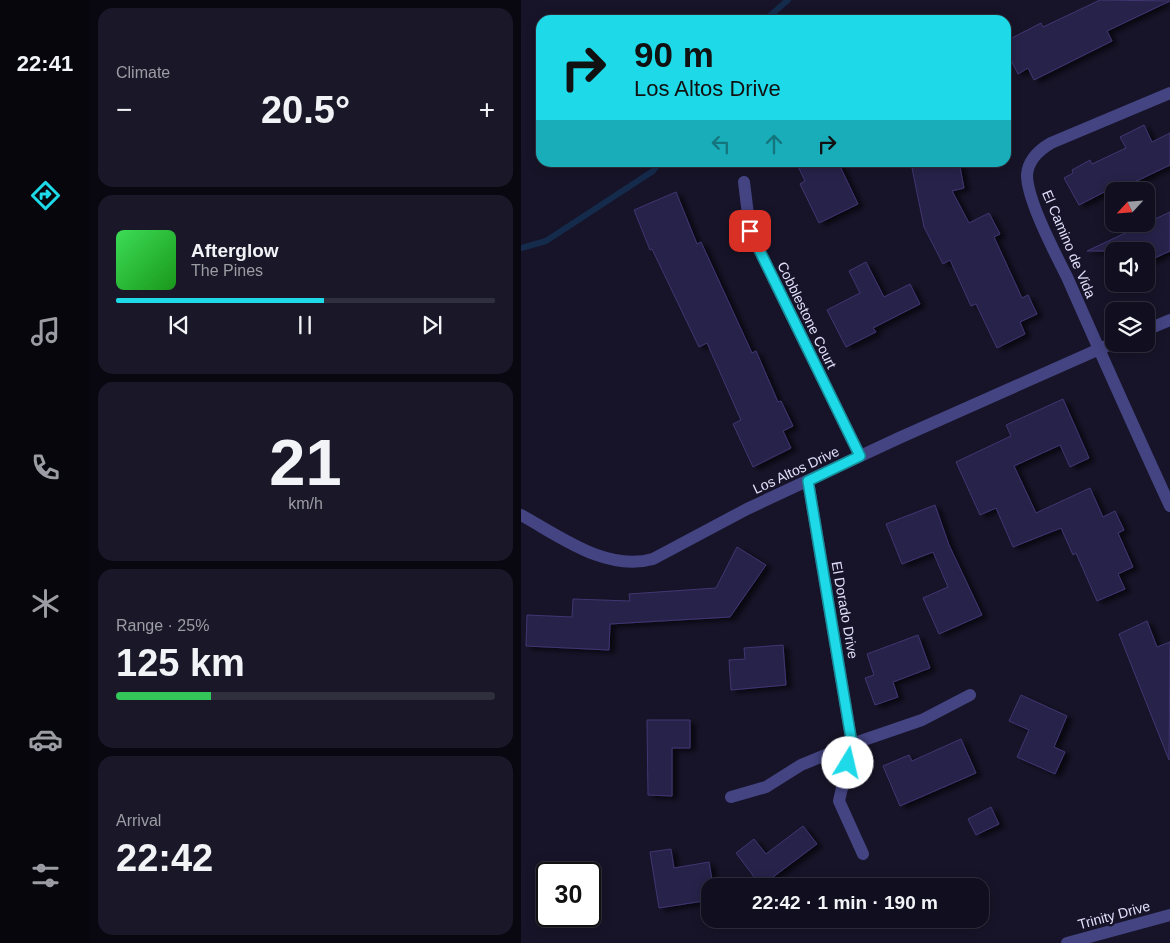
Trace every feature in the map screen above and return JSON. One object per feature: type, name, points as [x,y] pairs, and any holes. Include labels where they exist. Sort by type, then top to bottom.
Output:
[{"type":"street","name":"El Camino de Vida","points":[[1170,93],[1042,148],[1028,167],[1027,177],[1031,194],[1170,506]]},
{"type":"street","name":"Cobblestone Court","points":[[745,182],[750,231],[860,456]]},
{"type":"street","points":[[1155,326],[1170,320]]},
{"type":"street","name":"Los Altos Drive","points":[[521,515],[599,557],[633,563],[653,558],[747,510],[860,456],[1105,346]]},
{"type":"street","name":"El Dorado Drive","points":[[808,481],[852,744],[839,801],[863,854]]},
{"type":"street","points":[[731,797],[766,787],[801,765],[852,744],[922,720],[970,695]]},
{"type":"street","name":"Trinity Drive","points":[[1067,943],[1170,916]]},
{"type":"building","points":[[1100,0],[1170,1],[1107,31],[1112,41],[1034,80],[1028,68],[1018,74],[1011,60],[1011,38],[1041,23],[1043,27]]},
{"type":"building","points":[[1144,125],[1152,142],[1170,133],[1170,165],[1135,182],[1105,182],[1105,192],[1079,205],[1064,178],[1073,173],[1072,170],[1090,160],[1092,164],[1126,148],[1120,137]]},
{"type":"building","points":[[798,167],[840,167],[858,204],[819,223],[800,184],[805,181]]},
{"type":"building","points":[[960,167],[964,188],[952,191],[969,223],[989,213],[1000,234],[994,237],[1022,298],[1028,295],[1037,314],[1020,322],[1025,334],[997,348],[976,304],[971,306],[950,260],[943,264],[924,227],[912,168]]},
{"type":"building","points":[[676,192],[697,244],[701,242],[752,353],[756,351],[778,402],[781,401],[793,426],[783,431],[791,448],[753,467],[733,424],[741,420],[707,343],[699,347],[652,249],[650,250],[634,210]]},
{"type":"building","points":[[1170,212],[1170,251],[1155,258],[1155,242],[1106,242],[1127,232],[1155,232],[1155,219]]},
{"type":"building","points":[[1105,243],[1105,251],[1087,251]]},
{"type":"building","points":[[866,262],[884,297],[910,284],[920,304],[873,328],[876,332],[846,347],[827,310],[860,293],[849,271]]},
{"type":"building","points":[[1063,399],[1089,458],[1070,467],[1060,445],[1014,466],[1036,513],[1090,488],[1103,517],[1115,511],[1124,530],[1118,533],[1133,567],[1118,574],[1125,589],[1097,601],[1076,553],[1073,555],[1061,528],[1013,547],[996,508],[980,515],[956,462],[1011,436],[1006,425]]},
{"type":"building","points":[[935,505],[949,545],[982,615],[939,634],[923,598],[948,587],[933,552],[902,564],[886,524]]},
{"type":"building","points":[[737,547],[766,565],[730,617],[610,624],[609,650],[526,646],[527,615],[572,617],[573,599],[630,601],[629,594],[716,588]]},
{"type":"building","points":[[1147,621],[1157,647],[1170,642],[1169,760],[1119,634]]},
{"type":"building","points":[[918,635],[930,668],[893,682],[898,697],[875,705],[865,678],[874,675],[867,654]]},
{"type":"building","points":[[783,645],[786,685],[731,690],[729,660],[745,659],[744,648]]},
{"type":"building","points":[[1021,695],[1067,716],[1054,747],[1065,752],[1055,774],[1017,757],[1029,730],[1009,721]]},
{"type":"building","points":[[647,720],[690,720],[690,748],[672,748],[672,796],[648,795]]},
{"type":"building","points":[[961,739],[976,773],[900,806],[883,766],[909,755],[912,761]]},
{"type":"building","points":[[991,807],[999,824],[976,835],[968,819]]},
{"type":"building","points":[[803,826],[817,844],[772,878],[755,878],[736,853],[754,839],[766,854]]},
{"type":"building","points":[[671,849],[674,868],[709,862],[712,878],[701,878],[701,901],[659,908],[650,852]]},
{"type":"waterway","points":[[771,15],[788,0]]},
{"type":"waterway","points":[[521,248],[546,241],[653,171],[656,167]]},
{"type":"route","points":[[750,231],[803,343],[837,406],[860,456],[808,481],[852,744],[848,763]]}]
